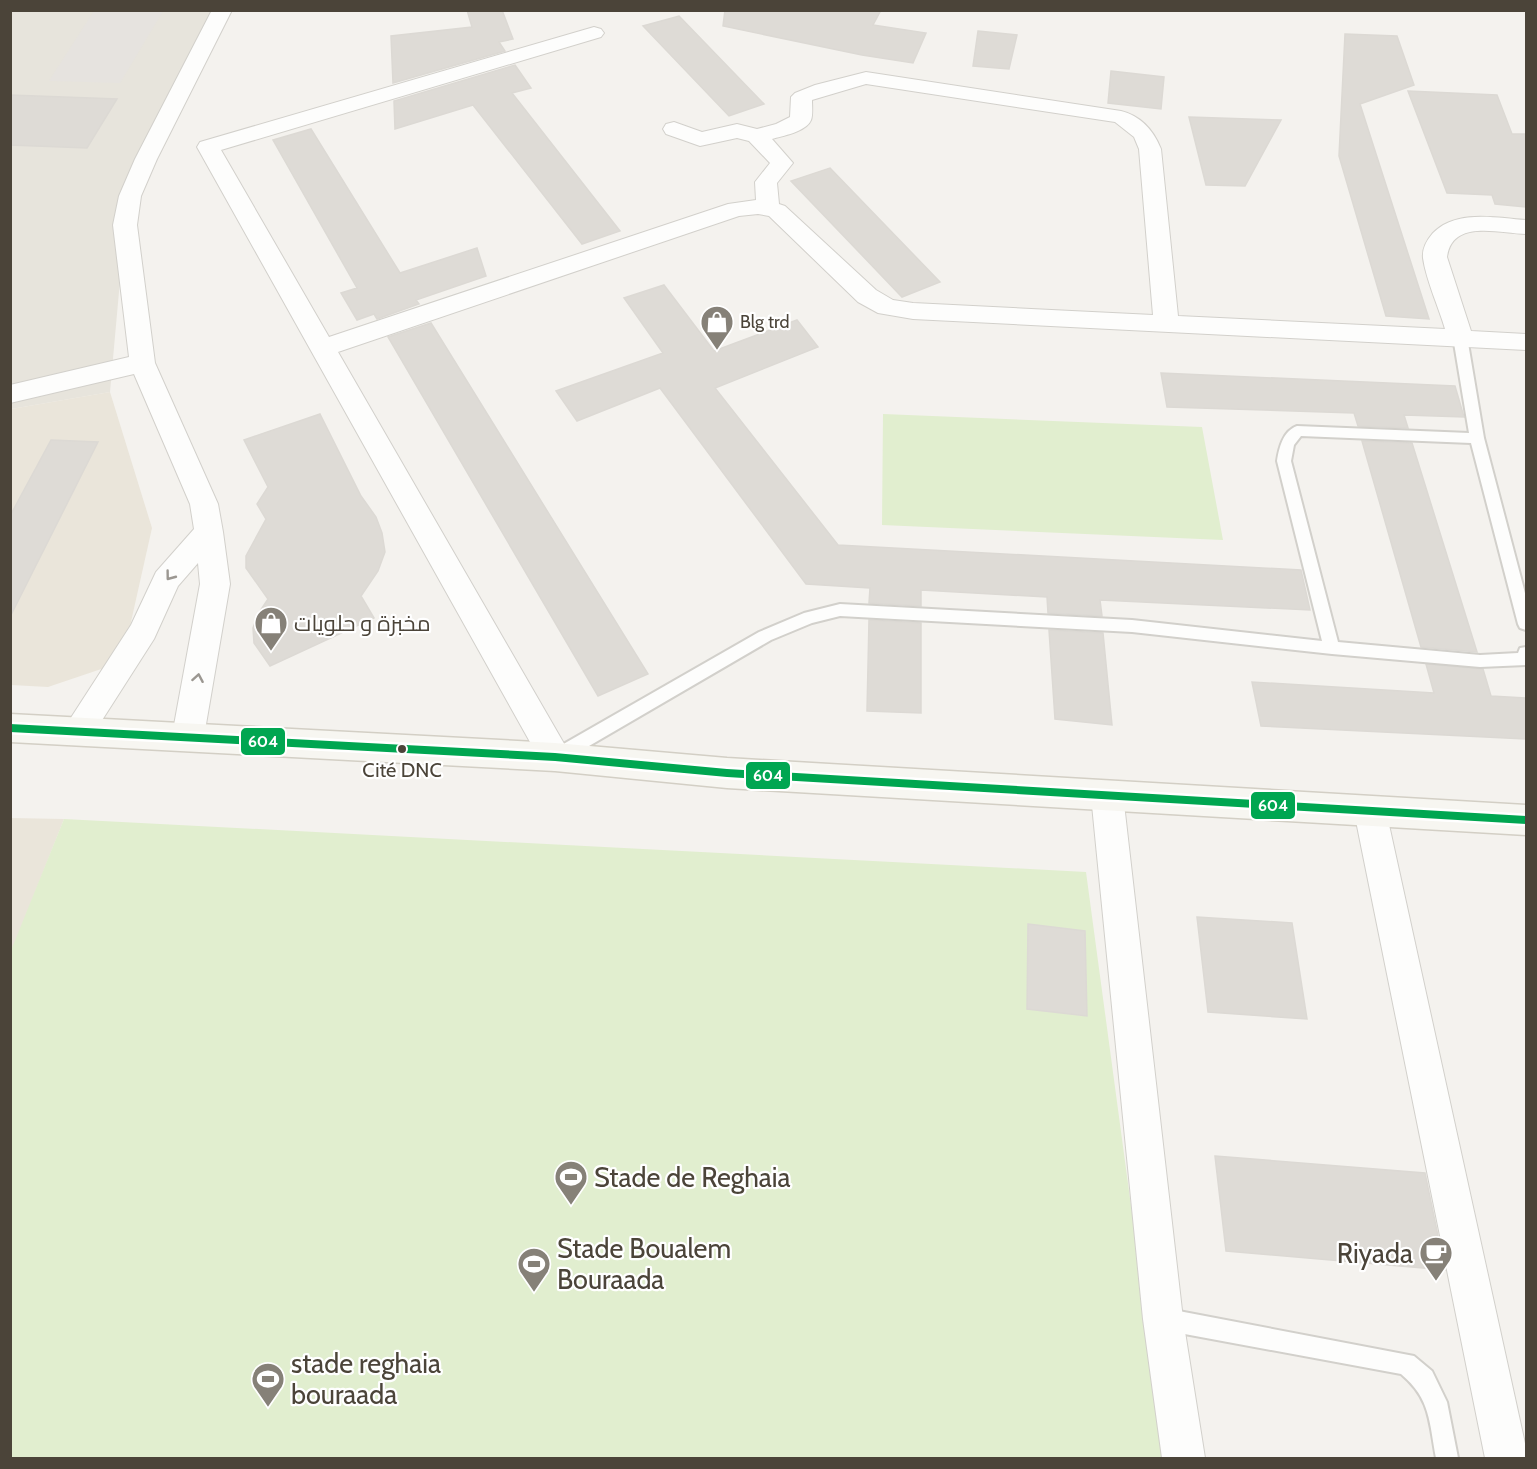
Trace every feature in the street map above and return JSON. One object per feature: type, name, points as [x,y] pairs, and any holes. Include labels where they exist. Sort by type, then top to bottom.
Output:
[{"type":"main road","points":[[10,728],[555,757],[727,772],[1527,820]]},
{"type":"street","points":[[188,736],[215,584],[209,532],[204,504],[142,363],[125,225],[130,196],[146,159],[222,10]]},
{"type":"street","points":[[555,757],[208,147],[594,33]]},
{"type":"street","points":[[674,129],[700,139],[737,131],[757,136],[784,129],[800,120],[802,97],[838,84],[866,78],[1121,117],[1144,134],[1150,149],[1166,323]]},
{"type":"street","points":[[757,136],[782,163],[766,182],[768,209]]},
{"type":"street","points":[[321,349],[736,209],[758,207],[777,211],[867,296],[887,306],[913,311],[1527,342]]},
{"type":"street","points":[[1460,337],[1435,258],[1437,243],[1449,230],[1467,224],[1527,226]]},
{"type":"street","points":[[10,394],[142,363]]},
{"type":"street","points":[[79,730],[143,631],[166,580],[209,532]]},
{"type":"street","points":[[1107,795],[1163,1319],[1184,1458]]},
{"type":"street","points":[[1370,811],[1507,1458]]},
{"type":"lane","points":[[1460,337],[1477,438],[1527,624]]},
{"type":"lane","points":[[1332,648],[1284,461],[1287,444],[1297,431],[1477,438]]},
{"type":"lane","points":[[555,757],[765,636],[809,617],[840,610],[1132,626],[1332,648],[1480,661],[1524,659],[1527,653]]},
{"type":"lane","points":[[1163,1319],[1406,1364],[1424,1379],[1439,1410],[1447,1458]]},
{"type":"shaded area","points":[[11,11],[222,11],[125,225],[110,392],[11,409]]},
{"type":"shaded area","points":[[94,11],[163,11],[120,83],[49,81]]},
{"type":"shaded area","points":[[110,392],[152,528],[122,662],[48,687],[11,685],[11,409]]},
{"type":"shaded area","points":[[10,818],[64,819],[11,953]]},
{"type":"green space","points":[[883,414],[1202,427],[1223,540],[882,525]]},
{"type":"green space","name":"Stade de Reghaia","points":[[64,819],[1086,872],[1165,1458],[11,1458],[10,953]]},
{"type":"building","points":[[467,10],[502,10],[513,39],[499,42],[505,51],[393,83],[391,36],[472,27]]},
{"type":"building","points":[[725,10],[881,10],[873,25],[926,33],[913,63],[862,55],[723,26]]},
{"type":"building","points":[[679,16],[764,104],[729,116],[643,26]]},
{"type":"building","points":[[978,31],[1017,35],[1009,69],[973,66]]},
{"type":"building","points":[[1345,34],[1397,36],[1414,85],[1360,104],[1429,319],[1386,316],[1339,156]]},
{"type":"building","points":[[515,65],[531,88],[512,93],[620,231],[582,244],[473,105],[395,129],[394,101]]},
{"type":"building","points":[[1111,71],[1164,77],[1161,109],[1108,103]]},
{"type":"building","points":[[1408,91],[1497,95],[1512,134],[1527,134],[1527,207],[1495,204],[1492,195],[1447,193]]},
{"type":"building","points":[[10,95],[117,99],[87,148],[10,145]]},
{"type":"building","points":[[1189,117],[1281,120],[1245,186],[1206,185]]},
{"type":"building","points":[[311,129],[400,273],[477,248],[486,276],[416,300],[419,304],[377,319],[374,314],[357,320],[341,293],[357,288],[273,140]]},
{"type":"building","points":[[830,168],[940,282],[902,297],[791,181]]},
{"type":"building","points":[[664,285],[714,351],[797,320],[818,347],[715,388],[838,545],[1301,570],[1310,610],[1100,600],[1102,616],[1048,613],[1047,597],[921,590],[921,606],[869,603],[870,588],[806,584],[660,388],[577,421],[556,391],[663,353],[624,298]]},
{"type":"building","points":[[431,323],[648,674],[598,696],[388,337]]},
{"type":"building","points":[[1161,373],[1455,386],[1464,417],[1404,415],[1408,428],[1358,426],[1354,413],[1167,407]]},
{"type":"building","points":[[320,414],[361,496],[376,517],[382,533],[385,552],[378,571],[361,596],[374,618],[270,666],[254,643],[253,628],[258,614],[268,599],[246,568],[246,556],[266,519],[257,504],[268,487],[244,440]]},
{"type":"building","points":[[51,440],[98,442],[10,617],[10,516]]},
{"type":"building","points":[[1362,441],[1412,443],[1477,652],[1421,647]]},
{"type":"building","points":[[869,620],[921,623],[921,713],[867,711]]},
{"type":"building","points":[[1049,630],[1103,633],[1112,725],[1055,719]]},
{"type":"building","points":[[1426,664],[1483,669],[1491,696],[1527,698],[1527,739],[1261,726],[1252,682],[1434,693]]},
{"type":"building","points":[[1197,917],[1292,923],[1307,1019],[1208,1012]]},
{"type":"building","points":[[1028,924],[1085,931],[1087,1016],[1027,1009]]},
{"type":"building","points":[[1215,1156],[1425,1173],[1445,1270],[1226,1251]]},
{"type":"transit line","name":"604","points":[[10,728],[555,757],[727,773],[1526,820]]},
{"type":"place","name":"Blg trd","points":[[717,351]]},
{"type":"place","name":"مخبزة و حلويات","points":[[271,652]]},
{"type":"place","name":"Cité DNC","points":[[402,749]]},
{"type":"place","name":"Stade de Reghaia","points":[[571,1206]]},
{"type":"place","name":"Riyada","points":[[1436,1282]]},
{"type":"place","name":"Stade Boualem Bouraada","points":[[534,1293]]},
{"type":"place","name":"stade reghaia bouraada","points":[[268,1408]]}]
